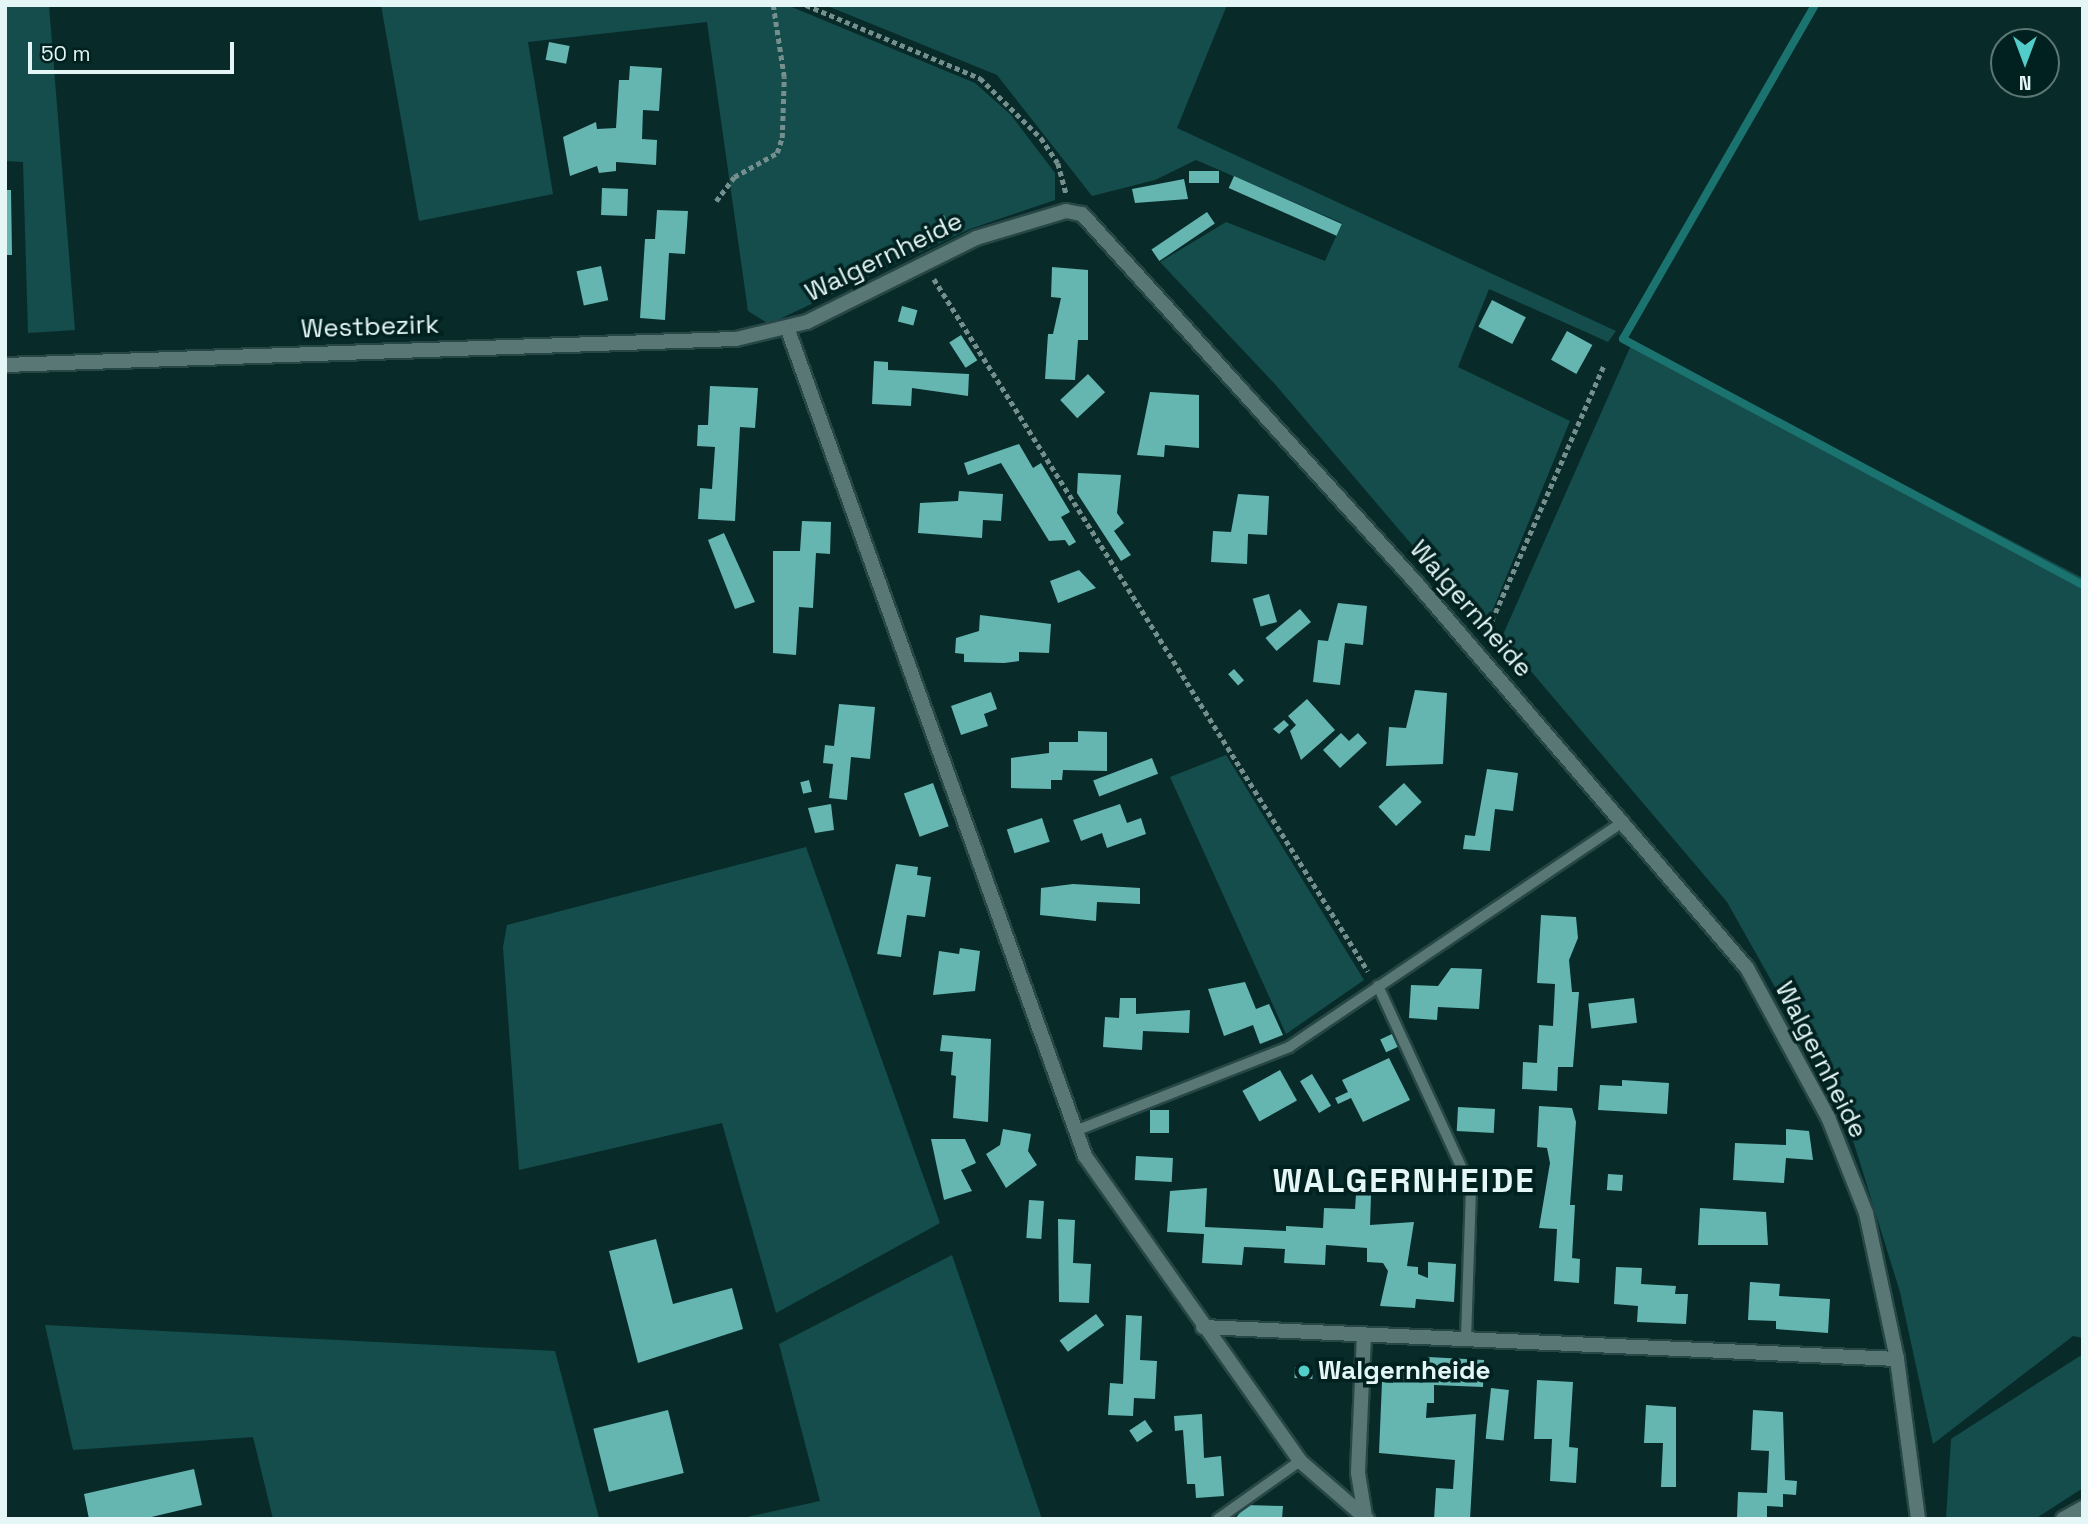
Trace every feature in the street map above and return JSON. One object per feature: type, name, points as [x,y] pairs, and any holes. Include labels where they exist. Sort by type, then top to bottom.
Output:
[{"type":"street","name":"Walgernheide","points":[[736,338],[789,330],[922,261],[1066,211],[1082,214],[1102,233],[1472,647],[1624,821],[1747,968],[1828,1117],[1866,1213],[1897,1359],[1918,1519]]},
{"type":"street","name":"Walgernheide","points":[[789,330],[1085,1156],[1300,1461],[1366,1518]]},
{"type":"street","name":"Westbezirk","points":[[5,365],[736,338]]},
{"type":"street","points":[[1203,1327],[1897,1359]]},
{"type":"street","name":"Walgernheide","points":[[1364,1334],[1358,1473],[1366,1518]]},
{"type":"street","points":[[2063,1519],[2083,1508]]},
{"type":"lane","points":[[1075,1131],[1289,1047],[1624,821]]},
{"type":"lane","points":[[1378,986],[1471,1188],[1466,1338]]},
{"type":"lane","points":[[1218,1519],[1300,1461]]},
{"type":"path","points":[[716,201],[733,177],[777,153],[785,108],[773,5]]},
{"type":"path","points":[[806,5],[980,78],[1017,108],[1058,163],[1066,211]]},
{"type":"path","points":[[922,261],[1378,986]]},
{"type":"path","points":[[1472,647],[1490,631],[1604,365]]},
{"type":"shaded area","points":[[5,5],[49,5],[75,330],[28,333],[23,162],[5,161]]},
{"type":"shaded area","points":[[381,5],[787,5],[975,83],[1011,115],[1055,173],[1055,200],[970,229],[769,324],[748,311],[707,22],[528,42],[553,194],[419,221]]},
{"type":"shaded area","points":[[825,5],[1227,5],[1177,128],[1616,331],[1608,342],[1489,289],[1458,367],[1570,421],[1489,619],[1477,621],[1274,383],[1160,262],[1226,222],[1325,261],[1342,223],[1196,160],[1155,180],[1092,196],[997,75]]},
{"type":"shaded area","points":[[1632,343],[2083,578],[2083,1338],[2073,1336],[1933,1444],[1900,1292],[1843,1108],[1727,902],[1502,637]]},
{"type":"shaded area","points":[[1226,755],[1364,980],[1286,1034],[1170,777]]},
{"type":"shaded area","points":[[806,847],[940,1223],[776,1313],[722,1123],[519,1170],[503,947],[507,925]]},
{"type":"shaded area","points":[[952,1255],[1042,1519],[738,1519],[820,1501],[779,1344]]},
{"type":"shaded area","points":[[45,1325],[555,1351],[599,1518],[273,1519],[253,1437],[73,1450]]},
{"type":"shaded area","points":[[2083,1354],[2083,1488],[2035,1519],[1946,1519],[1951,1439]]},
{"type":"building","points":[[549,42],[570,46],[566,64],[546,60]]},
{"type":"building","points":[[630,66],[662,68],[659,111],[643,110],[642,139],[657,140],[656,165],[616,162],[616,171],[599,173],[597,166],[570,176],[563,137],[596,122],[597,129],[616,128],[619,80],[629,80]]},
{"type":"building","points":[[1189,171],[1219,171],[1219,183],[1189,183]]},
{"type":"building","points":[[1234,176],[1342,224],[1337,236],[1229,188]]},
{"type":"building","points":[[1184,179],[1188,199],[1135,203],[1132,189]]},
{"type":"building","points":[[602,188],[628,189],[627,216],[601,215]]},
{"type":"building","points":[[5,190],[11,190],[12,255],[5,255]]},
{"type":"building","points":[[657,210],[688,211],[685,254],[669,253],[665,320],[640,318],[645,239],[655,239]]},
{"type":"building","points":[[1207,212],[1215,224],[1159,261],[1151,249]]},
{"type":"building","points":[[944,215],[948,224],[940,228],[936,219]]},
{"type":"building","points":[[601,266],[608,300],[584,305],[577,271]]},
{"type":"building","points":[[1052,267],[1088,270],[1088,340],[1078,340],[1075,380],[1045,379],[1048,334],[1053,334],[1061,298],[1051,297]]},
{"type":"building","points":[[1492,300],[1526,317],[1512,344],[1478,327]]},
{"type":"building","points":[[902,306],[917,310],[913,326],[898,321]]},
{"type":"building","points":[[1567,331],[1592,345],[1576,374],[1551,360]]},
{"type":"building","points":[[961,335],[977,360],[966,368],[949,343]]},
{"type":"building","points":[[874,361],[888,362],[888,370],[969,374],[968,396],[912,388],[911,406],[872,404]]},
{"type":"building","points":[[1088,374],[1105,392],[1077,418],[1060,400]]},
{"type":"building","points":[[710,386],[758,388],[755,428],[740,427],[735,521],[698,519],[700,488],[712,489],[715,447],[697,446],[698,425],[708,425]]},
{"type":"building","points":[[1150,392],[1199,395],[1199,448],[1165,445],[1164,457],[1137,455]]},
{"type":"building","points":[[1019,444],[1033,468],[1041,463],[1070,512],[1061,517],[1076,542],[1069,546],[1065,540],[1049,541],[1001,463],[968,475],[964,463]]},
{"type":"building","points":[[1078,473],[1121,475],[1117,513],[1124,523],[1114,531],[1131,555],[1121,561],[1077,493]]},
{"type":"building","points":[[959,491],[1003,494],[1001,521],[983,520],[982,538],[918,533],[920,503],[958,501]]},
{"type":"building","points":[[1238,494],[1269,496],[1267,535],[1248,534],[1247,564],[1211,562],[1213,531],[1231,532]]},
{"type":"building","points":[[802,521],[831,522],[830,554],[816,553],[813,608],[799,607],[796,655],[773,653],[773,551],[800,551]]},
{"type":"building","points":[[724,533],[755,602],[735,609],[708,540]]},
{"type":"building","points":[[1079,570],[1096,588],[1058,603],[1050,581]]},
{"type":"building","points":[[1269,594],[1277,622],[1261,627],[1253,599]]},
{"type":"building","points":[[1338,603],[1367,606],[1363,645],[1345,643],[1340,685],[1313,682],[1318,640],[1328,641]]},
{"type":"building","points":[[1300,609],[1311,622],[1276,651],[1266,638]]},
{"type":"building","points":[[980,615],[1051,624],[1049,653],[1019,652],[1019,661],[1004,663],[964,662],[964,654],[955,653],[956,638],[979,631]]},
{"type":"building","points":[[1234,669],[1244,680],[1238,686],[1228,674]]},
{"type":"building","points":[[1415,690],[1447,693],[1443,764],[1386,766],[1389,727],[1406,728]]},
{"type":"building","points":[[991,692],[997,709],[984,714],[988,726],[961,735],[951,706]]},
{"type":"building","points":[[1307,699],[1335,730],[1301,760],[1290,731],[1296,725],[1288,716]]},
{"type":"building","points":[[839,704],[875,707],[870,759],[851,757],[847,800],[829,798],[833,764],[823,763],[825,745],[834,746]]},
{"type":"building","points":[[1284,720],[1289,725],[1279,734],[1273,729]]},
{"type":"building","points":[[1078,731],[1107,732],[1107,771],[1063,770],[1062,780],[1051,780],[1051,789],[1011,788],[1011,758],[1049,753],[1049,742],[1078,742]]},
{"type":"building","points":[[1341,733],[1349,741],[1358,733],[1367,743],[1340,768],[1323,750]]},
{"type":"building","points":[[1152,758],[1158,774],[1099,796],[1093,781]]},
{"type":"building","points":[[1487,769],[1518,773],[1513,811],[1495,809],[1490,851],[1463,849],[1465,835],[1475,836]]},
{"type":"building","points":[[809,780],[812,792],[803,794],[800,782]]},
{"type":"building","points":[[933,783],[949,826],[920,837],[904,794]]},
{"type":"building","points":[[1404,783],[1422,802],[1396,826],[1378,807]]},
{"type":"building","points":[[831,804],[834,830],[815,833],[808,808]]},
{"type":"building","points":[[1120,804],[1127,823],[1141,818],[1146,834],[1107,848],[1102,833],[1081,841],[1073,820]]},
{"type":"building","points":[[1042,818],[1050,842],[1015,853],[1007,829]]},
{"type":"building","points":[[896,864],[918,867],[917,875],[931,877],[925,917],[907,915],[901,957],[877,954]]},
{"type":"building","points":[[1073,884],[1140,888],[1140,904],[1097,902],[1096,921],[1040,915],[1041,888]]},
{"type":"building","points":[[1541,915],[1576,917],[1578,938],[1569,960],[1572,992],[1579,992],[1573,1067],[1558,1067],[1557,1091],[1522,1089],[1523,1062],[1537,1063],[1539,1025],[1553,1026],[1555,984],[1537,983]]},
{"type":"building","points":[[960,948],[980,951],[975,991],[933,995],[939,951],[959,954]]},
{"type":"building","points":[[1451,968],[1482,969],[1479,1009],[1438,1007],[1437,1020],[1409,1018],[1411,985],[1438,986]]},
{"type":"building","points":[[1245,982],[1256,1009],[1269,1004],[1283,1035],[1260,1044],[1253,1025],[1224,1036],[1208,989]]},
{"type":"building","points":[[1120,998],[1136,998],[1136,1014],[1190,1010],[1189,1033],[1143,1031],[1142,1050],[1103,1047],[1105,1017],[1119,1018]]},
{"type":"building","points":[[1634,998],[1637,1023],[1591,1028],[1588,1004]]},
{"type":"building","points":[[1392,1034],[1398,1047],[1386,1052],[1380,1039]]},
{"type":"building","points":[[942,1035],[991,1039],[988,1122],[953,1118],[956,1076],[951,1075],[953,1052],[940,1051]]},
{"type":"building","points":[[1389,1058],[1410,1100],[1363,1122],[1351,1098],[1338,1104],[1335,1098],[1348,1092],[1342,1080]]},
{"type":"building","points":[[1280,1070],[1297,1101],[1259,1121],[1242,1091]]},
{"type":"building","points":[[1312,1074],[1331,1106],[1319,1113],[1300,1081]]},
{"type":"building","points":[[1622,1080],[1669,1083],[1667,1114],[1598,1110],[1600,1085],[1622,1086]]},
{"type":"building","points":[[1539,1106],[1572,1108],[1576,1122],[1570,1205],[1575,1205],[1572,1258],[1580,1259],[1579,1283],[1554,1281],[1557,1229],[1539,1228],[1550,1163],[1547,1148],[1537,1147]]},
{"type":"building","points":[[1458,1107],[1495,1109],[1494,1133],[1457,1131]]},
{"type":"building","points":[[1150,1110],[1169,1110],[1169,1133],[1150,1133]]},
{"type":"building","points":[[1003,1129],[1031,1134],[1028,1151],[1037,1165],[1006,1188],[986,1154],[1000,1145]]},
{"type":"building","points":[[1786,1129],[1809,1131],[1813,1160],[1786,1158],[1784,1183],[1733,1180],[1735,1143],[1786,1145]]},
{"type":"building","points":[[931,1139],[965,1139],[976,1163],[961,1170],[972,1191],[944,1200]]},
{"type":"building","points":[[1136,1156],[1173,1158],[1172,1182],[1135,1180]]},
{"type":"building","points":[[1608,1174],[1623,1175],[1622,1191],[1607,1190]]},
{"type":"building","points":[[1207,1188],[1205,1227],[1286,1231],[1286,1226],[1323,1228],[1324,1208],[1355,1209],[1356,1194],[1371,1195],[1370,1225],[1414,1222],[1407,1266],[1418,1267],[1418,1274],[1428,1278],[1428,1262],[1456,1264],[1454,1302],[1416,1299],[1415,1308],[1380,1306],[1388,1271],[1383,1263],[1367,1262],[1367,1248],[1326,1245],[1325,1265],[1284,1263],[1285,1249],[1244,1247],[1242,1265],[1202,1263],[1204,1234],[1167,1232],[1170,1191]]},
{"type":"building","points":[[1029,1200],[1044,1201],[1041,1239],[1026,1238]]},
{"type":"building","points":[[1700,1208],[1766,1212],[1768,1245],[1698,1245]]},
{"type":"building","points":[[1058,1219],[1075,1220],[1073,1263],[1091,1264],[1089,1303],[1059,1302]]},
{"type":"building","points":[[656,1239],[673,1304],[732,1288],[743,1329],[638,1363],[609,1251]]},
{"type":"building","points":[[1616,1267],[1642,1268],[1641,1284],[1676,1286],[1675,1294],[1688,1294],[1686,1324],[1637,1322],[1638,1306],[1614,1304]]},
{"type":"building","points":[[1750,1282],[1780,1284],[1779,1296],[1830,1299],[1828,1333],[1776,1329],[1776,1321],[1748,1320]]},
{"type":"building","points":[[1096,1314],[1104,1325],[1068,1352],[1060,1340]]},
{"type":"building","points":[[1126,1315],[1142,1316],[1140,1360],[1157,1361],[1155,1399],[1134,1398],[1133,1416],[1108,1415],[1110,1383],[1123,1384]]},
{"type":"building","points":[[1428,1357],[1484,1360],[1483,1387],[1434,1385],[1434,1403],[1427,1403],[1426,1418],[1476,1414],[1470,1519],[1434,1519],[1436,1488],[1453,1489],[1455,1460],[1379,1453],[1382,1382],[1393,1383],[1394,1369],[1427,1371]]},
{"type":"building","points":[[1295,1367],[1313,1368],[1312,1379],[1294,1378]]},
{"type":"building","points":[[1537,1380],[1573,1382],[1569,1447],[1578,1448],[1576,1483],[1550,1481],[1552,1439],[1534,1439]]},
{"type":"building","points":[[1491,1388],[1509,1390],[1504,1441],[1486,1439]]},
{"type":"building","points":[[1646,1405],[1676,1407],[1676,1487],[1661,1487],[1663,1443],[1644,1443]]},
{"type":"building","points":[[668,1410],[684,1473],[609,1492],[593,1429]]},
{"type":"building","points":[[1753,1410],[1783,1412],[1785,1480],[1797,1481],[1796,1495],[1783,1494],[1783,1507],[1767,1506],[1767,1519],[1737,1518],[1738,1492],[1767,1493],[1769,1451],[1751,1450]]},
{"type":"building","points":[[1202,1414],[1204,1458],[1221,1456],[1224,1496],[1196,1498],[1195,1484],[1187,1484],[1183,1430],[1175,1431],[1174,1416]]},
{"type":"building","points":[[1145,1420],[1153,1432],[1137,1442],[1129,1431]]},
{"type":"building","points":[[194,1469],[202,1505],[143,1519],[89,1519],[84,1494]]},
{"type":"building","points":[[1246,1505],[1283,1506],[1282,1519],[1235,1519]]},
{"type":"waterway","points":[[1815,5],[1623,339],[2083,585]]},
{"type":"place","name":"Walgernheide","points":[[1304,1371]]},
{"type":"district","name":"WALGERNHEIDE","points":[[1404,1182]]}]
